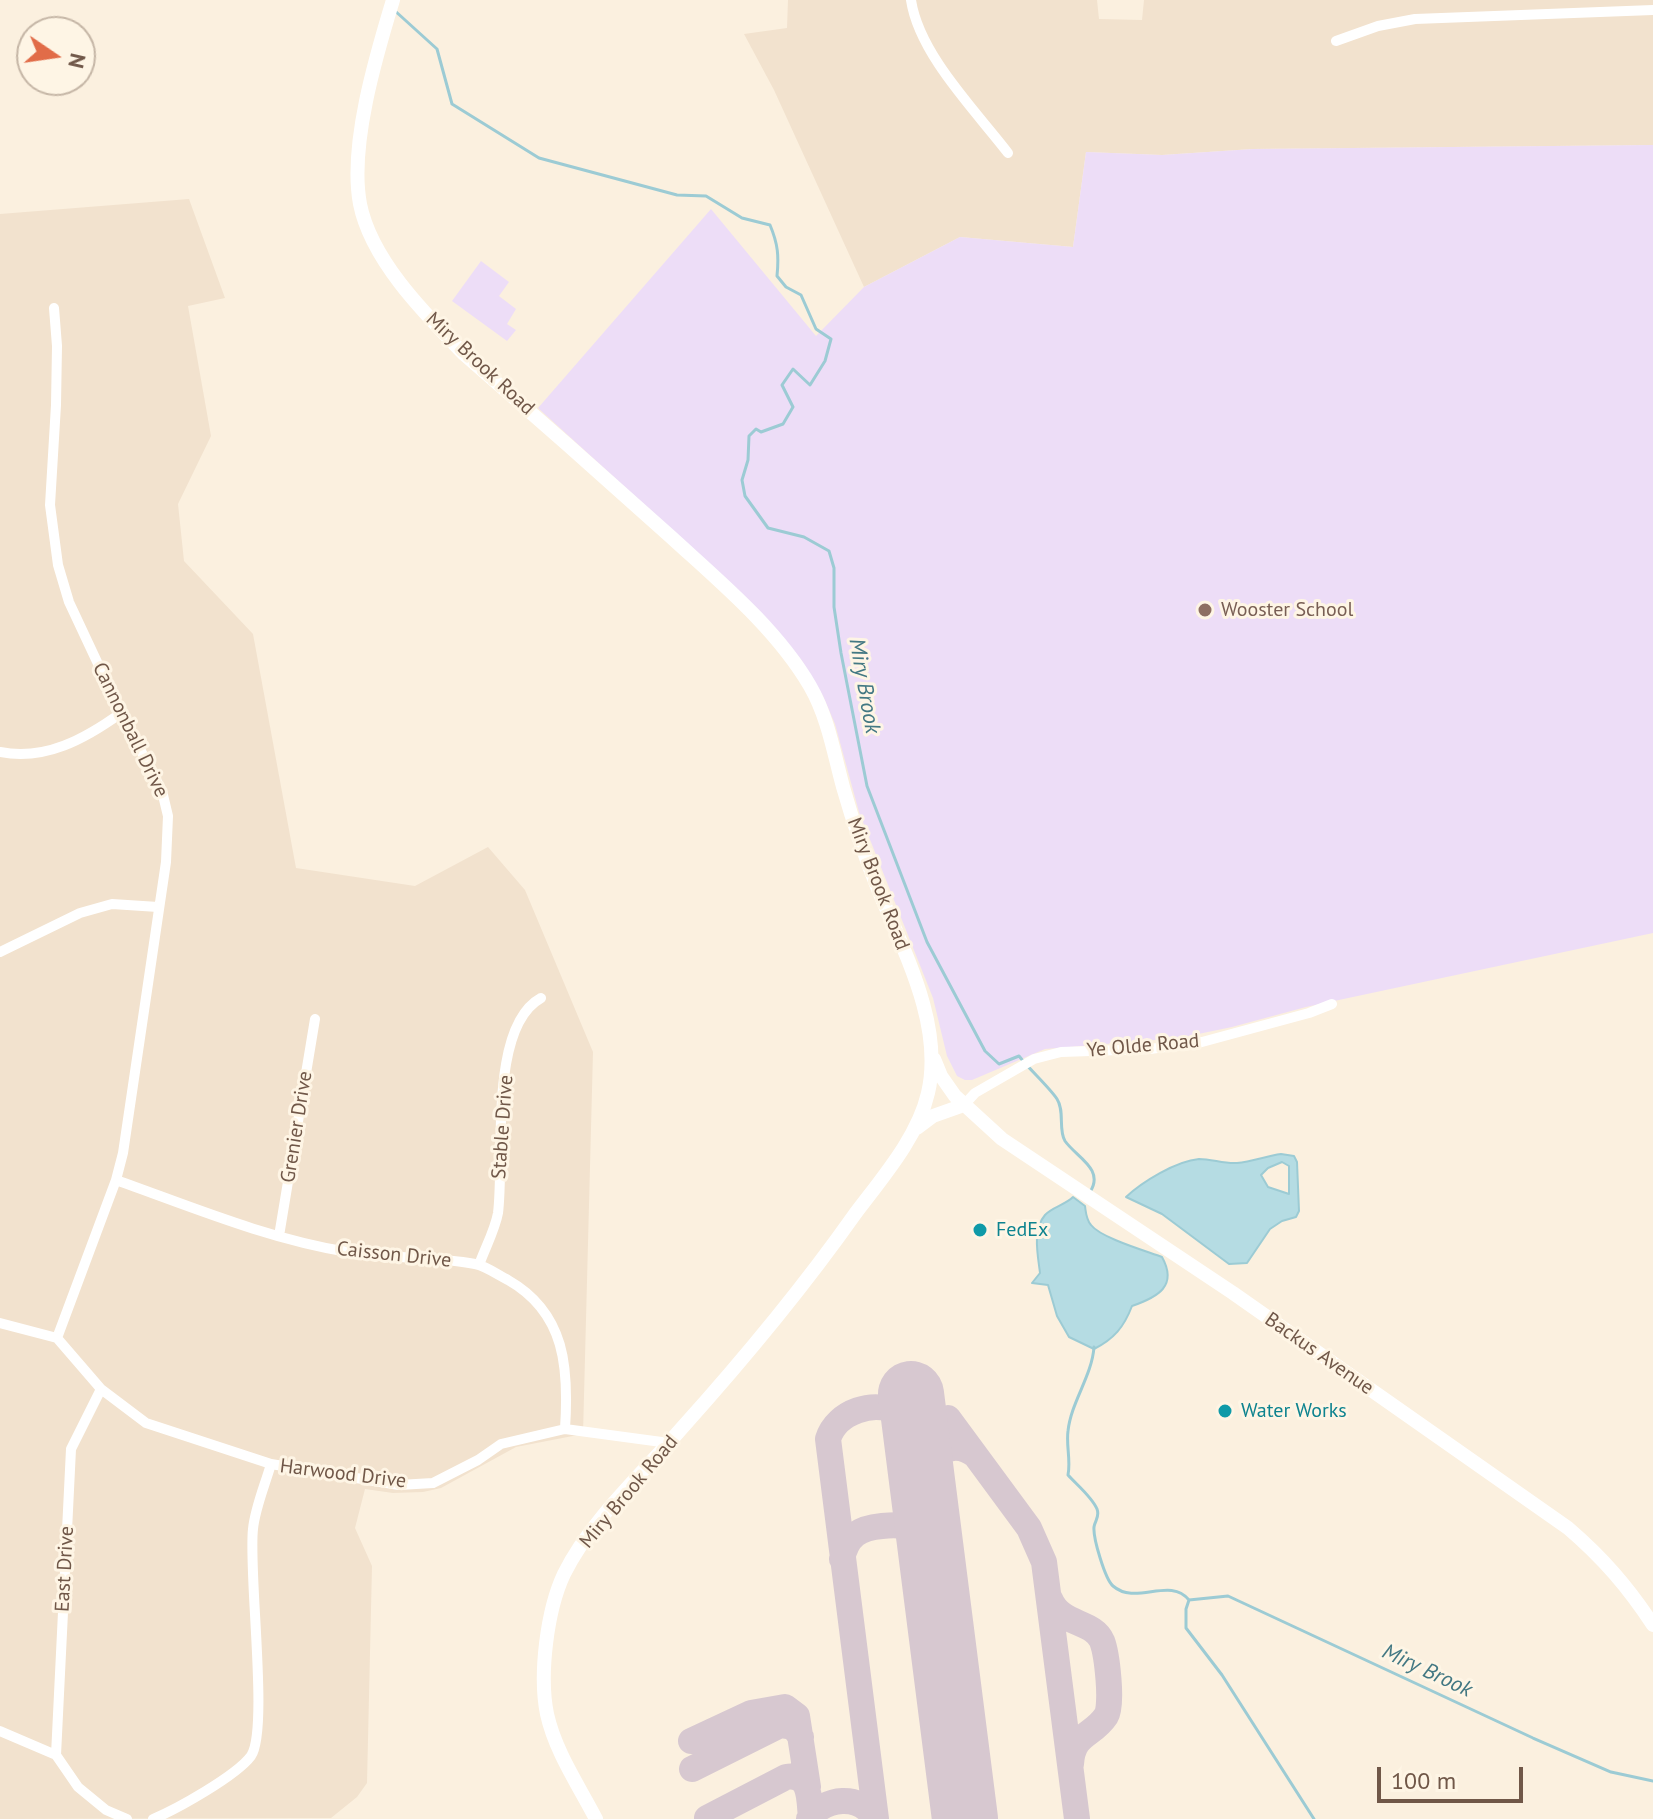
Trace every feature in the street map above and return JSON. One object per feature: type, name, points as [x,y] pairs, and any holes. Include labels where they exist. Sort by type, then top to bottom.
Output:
[{"type":"main road","name":"Miry Brook Road","points":[[393,0],[372,71],[358,163],[360,205],[373,241],[429,318],[464,354],[707,570],[769,632],[812,689],[827,726],[854,825],[915,982],[934,1058],[928,1095],[911,1134],[800,1288],[585,1541],[564,1574],[551,1612],[544,1688],[547,1715],[557,1742],[596,1819]]},
{"type":"main road","name":"Backus Avenue","points":[[934,1058],[941,1076],[964,1105],[1002,1139],[1233,1293],[1568,1528],[1596,1552],[1627,1587],[1653,1625]]},
{"type":"main road","points":[[911,1134],[933,1116],[964,1105]]},
{"type":"street","points":[[911,0],[914,19],[928,49],[1008,153]]},
{"type":"street","points":[[1336,41],[1378,26],[1415,19],[1653,10]]},
{"type":"street","name":"Cannonball Drive","points":[[54,308],[56,405],[50,505],[58,565],[69,602],[162,791],[168,816],[166,862],[123,1153],[116,1180],[57,1338]]},
{"type":"street","points":[[0,752],[32,755],[50,751],[102,727],[121,713]]},
{"type":"street","points":[[0,952],[91,910],[112,904],[158,907]]},
{"type":"street","name":"Stable Drive","points":[[479,1265],[498,1215],[503,1085],[510,1045],[519,1020],[529,1005],[541,998]]},
{"type":"street","name":"Ye Olde Road","points":[[964,1105],[975,1093],[1019,1067],[1061,1052],[1150,1049],[1202,1042],[1332,1004]]},
{"type":"street","name":"Grenier Drive","points":[[279,1236],[315,1019]]},
{"type":"street","name":"Caisson Drive","points":[[116,1180],[194,1210],[279,1236],[349,1252],[479,1265],[513,1283],[536,1301],[551,1319],[568,1384],[565,1429]]},
{"type":"street","points":[[0,1323],[57,1338],[101,1389],[146,1423],[271,1464]]},
{"type":"street","name":"East Drive","points":[[56,1755],[71,1449],[101,1389]]},
{"type":"street","name":"Harwood Drive","points":[[153,1819],[177,1809],[252,1755],[257,1709],[253,1528],[271,1464],[399,1485],[433,1483],[478,1460],[501,1444],[565,1429],[669,1443]]},
{"type":"street","points":[[0,1731],[56,1755],[78,1787],[106,1810],[127,1819]]},
{"type":"shaded area","points":[[788,0],[1097,0],[1099,19],[1142,20],[1144,0],[1653,0],[1653,145],[1253,149],[1162,155],[1086,152],[1073,247],[960,237],[864,287],[774,90],[744,34],[787,28]]},
{"type":"shaded area","name":"Wooster School","points":[[1653,145],[1653,933],[1306,1007],[1179,1038],[1045,1049],[972,1080],[957,1076],[947,1056],[933,998],[859,812],[835,724],[802,661],[737,589],[538,408],[711,209],[816,336],[864,287],[960,237],[1073,247],[1086,152],[1162,155],[1253,149]]},
{"type":"shaded area","points":[[189,199],[225,298],[188,306],[211,436],[178,504],[184,561],[253,634],[296,868],[415,886],[488,847],[525,890],[593,1052],[583,1434],[516,1447],[441,1488],[393,1493],[365,1489],[355,1528],[372,1566],[367,1783],[357,1797],[331,1818],[0,1819],[0,214]]},
{"type":"shaded area","points":[[481,261],[509,282],[499,296],[516,309],[507,324],[516,330],[507,341],[452,301]]},
{"type":"water","points":[[1281,1154],[1294,1156],[1297,1162],[1299,1211],[1296,1217],[1270,1229],[1247,1263],[1229,1264],[1162,1214],[1126,1197],[1160,1173],[1190,1161],[1204,1159],[1237,1163]],"holes":[[[1282,1162],[1289,1166],[1289,1194],[1268,1187],[1261,1175]]]},
{"type":"water","points":[[1073,1197],[1085,1206],[1088,1220],[1096,1230],[1162,1257],[1168,1276],[1163,1289],[1150,1299],[1132,1306],[1118,1332],[1094,1349],[1069,1337],[1057,1316],[1048,1285],[1032,1283],[1040,1273],[1037,1243],[1041,1221],[1048,1212]]},
{"type":"waterway","name":"Miry Brook","points":[[394,10],[437,49],[452,104],[539,158],[677,195],[706,196],[742,218],[770,225],[777,250],[777,276],[786,287],[801,295],[816,329],[831,339],[825,361],[810,385],[793,369],[782,385],[793,407],[783,424],[761,432],[756,429],[749,436],[748,460],[742,480],[745,496],[768,528],[804,537],[829,551],[834,568],[834,607],[841,653],[867,786],[927,942],[985,1051],[999,1064],[1019,1056],[1057,1099],[1065,1141],[1092,1170],[1094,1184],[1090,1192]]},
{"type":"waterway","name":"Miry Brook","points":[[1094,1347],[1090,1368],[1070,1420],[1068,1475],[1097,1509],[1094,1532],[1107,1575],[1113,1586],[1122,1591],[1172,1590],[1189,1600],[1186,1628],[1222,1675],[1314,1819]]},
{"type":"waterway","name":"Miry Brook","points":[[1189,1600],[1228,1596],[1611,1772],[1653,1781]]},
{"type":"taxiway","points":[[876,1819],[828,1439],[839,1421],[848,1415],[879,1407],[900,1414],[916,1434]]},
{"type":"taxiway","points":[[948,1418],[1029,1528],[1044,1562],[1077,1819]]},
{"type":"taxiway","points":[[923,1489],[929,1469],[947,1449],[965,1449],[975,1455]]},
{"type":"taxiway","points":[[842,1559],[847,1544],[855,1535],[867,1529],[890,1525],[916,1531],[932,1554]]},
{"type":"taxiway","points":[[1050,1599],[1062,1614],[1098,1634],[1107,1668],[1109,1701],[1106,1716],[1075,1746],[1071,1764]]},
{"type":"taxiway","points":[[691,1741],[751,1713],[785,1707],[797,1716],[808,1787]]},
{"type":"taxiway","points":[[692,1769],[780,1725],[793,1727],[801,1737]]},
{"type":"taxiway","points":[[707,1818],[786,1777],[794,1777],[801,1779],[808,1790],[811,1819]]},
{"type":"taxiway","points":[[809,1819],[824,1806],[842,1801],[861,1805],[875,1819]]},
{"type":"runway","points":[[911,1394],[965,1819]]},
{"type":"place","name":"Wooster School","points":[[1205,610]]},
{"type":"place","name":"FedEx","points":[[980,1230]]},
{"type":"place","name":"Water Works","points":[[1225,1411]]}]
